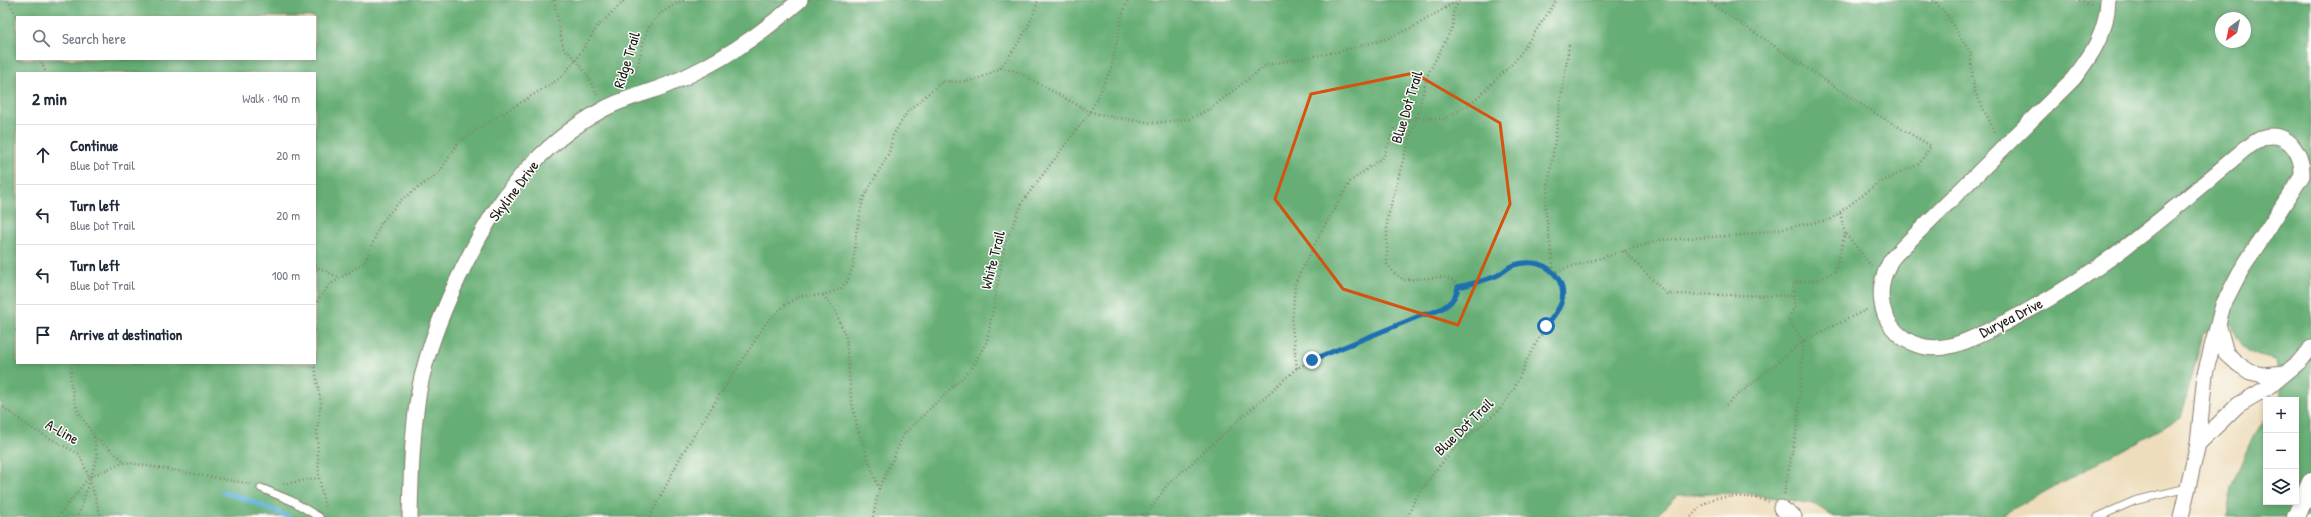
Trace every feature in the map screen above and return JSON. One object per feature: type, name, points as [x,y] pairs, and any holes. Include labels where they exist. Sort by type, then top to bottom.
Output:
[{"type":"street","name":"Skyline Drive","points":[[410,517],[414,427],[420,389],[440,322],[452,291],[489,223],[520,177],[561,136],[603,109],[658,89],[711,65],[746,44],[800,0]]},
{"type":"street","name":"Duryea Drive","points":[[2108,0],[2100,40],[2091,56],[2073,79],[1900,250],[1889,263],[1883,280],[1881,301],[1885,318],[1896,332],[1911,343],[1931,348],[1953,345],[1976,336],[2032,309],[2075,283],[2131,245],[2246,148],[2264,138],[2273,136],[2284,139],[2299,154],[2302,165],[2302,176],[2240,272],[2223,305],[2205,374],[2198,444],[2181,517]]},
{"type":"street","name":"Duryea Drive","points":[[2218,324],[2221,341],[2226,353],[2238,364],[2250,372],[2263,376],[2285,374]]},
{"type":"street","points":[[2198,444],[2238,405],[2270,386],[2285,374],[2311,348]]},
{"type":"street","points":[[2296,517],[2311,482]]},
{"type":"street","points":[[1781,508],[1794,517]]},
{"type":"lane","points":[[261,488],[292,501],[319,517]]},
{"type":"lane","points":[[2098,517],[2134,502],[2187,488]]},
{"type":"path","points":[[8,0],[16,16]]},
{"type":"path","points":[[554,0],[563,47],[576,60],[589,78],[603,109]]},
{"type":"path","points":[[316,304],[328,286],[365,262],[382,223],[401,200],[439,173],[458,143],[476,130],[559,79],[576,60],[597,27],[625,0]]},
{"type":"path","name":"Ridge Trail","points":[[627,99],[640,62],[645,32],[656,17],[673,5],[685,0]]},
{"type":"path","points":[[650,517],[682,454],[766,323],[785,305],[800,296],[822,295],[840,290],[847,282],[853,266],[856,234],[863,199],[889,153],[893,135],[908,111],[943,81],[964,83],[977,81],[1000,68],[1024,36],[1033,19],[1038,0]]},
{"type":"path","name":"White Trail","points":[[873,517],[879,489],[904,434],[972,368],[987,341],[1005,244],[1024,201],[1090,112],[1111,69],[1123,12],[1128,0]]},
{"type":"path","points":[[1000,68],[1016,71],[1090,112],[1117,118],[1154,123],[1189,119],[1210,109],[1266,65],[1337,52],[1386,39],[1413,27],[1459,0]]},
{"type":"path","name":"Blue Dot Trail","points":[[1458,287],[1454,281],[1444,277],[1404,280],[1394,273],[1387,264],[1387,220],[1405,153],[1417,118],[1427,76],[1453,26],[1453,13],[1459,0]]},
{"type":"path","points":[[1297,368],[1292,325],[1295,283],[1321,232],[1350,182],[1384,156],[1394,129],[1417,118],[1444,119],[1473,102],[1515,61],[1557,0]]},
{"type":"path","points":[[1145,517],[1167,485],[1297,368],[1339,348],[1365,340],[1422,315],[1438,312],[1457,294],[1458,287],[1496,276],[1510,267],[1526,263],[1542,264],[1554,272],[1661,240],[1743,235],[1830,220],[1877,184],[1919,164],[1931,146],[1868,109],[1706,0]]},
{"type":"path","points":[[1933,0],[1946,14],[1970,52],[1974,90],[2004,148]]},
{"type":"path","name":"Blue Dot Trail","points":[[1408,517],[1414,501],[1435,471],[1459,444],[1499,410],[1514,389],[1527,360],[1546,326],[1560,309],[1563,288],[1554,272],[1545,207],[1569,45]]},
{"type":"path","points":[[40,60],[46,72]]},
{"type":"path","points":[[1840,212],[1845,234],[1883,280]]},
{"type":"path","points":[[1691,517],[1700,506],[1713,499],[1750,497],[1765,500],[1781,508],[1798,423],[1803,341],[1788,319],[1796,307],[1792,286],[1799,281],[1819,280],[1834,271],[1845,234]]},
{"type":"path","points":[[1624,251],[1667,294],[1793,296]]},
{"type":"path","points":[[316,266],[340,278]]},
{"type":"path","points":[[822,295],[836,312],[846,338],[851,398],[858,430],[879,489]]},
{"type":"path","points":[[1726,405],[1803,341],[1859,315],[1881,301]]},
{"type":"path","points":[[72,364],[70,381],[77,410],[94,436],[126,462],[164,470],[245,482],[261,488],[319,478]]},
{"type":"path","points":[[314,364],[321,403],[317,432],[319,478],[322,501],[326,512]]},
{"type":"path","name":"A-Line","points":[[0,405],[33,429],[79,454],[89,477],[101,517]]},
{"type":"path","points":[[78,517],[89,477],[97,457],[94,436]]},
{"type":"path","points":[[58,517],[89,477],[126,462]]},
{"type":"highlighted area","points":[[1414,73],[1500,123],[1510,204],[1458,325],[1343,289],[1275,199],[1311,94]]},
{"type":"green space","points":[[0,0],[2311,0],[2310,517],[2227,517],[2231,487],[2252,438],[2263,422],[2263,505],[2299,505],[2299,397],[2280,397],[2281,395],[2276,360],[2258,356],[2247,350],[2239,340],[2231,323],[2203,334],[2181,418],[1998,517],[1834,517],[1814,504],[1743,493],[1678,495],[1655,517],[0,517]]},
{"type":"waterway","points":[[223,492],[251,501],[289,517]]},
{"type":"route","points":[[1312,360],[1339,348],[1365,340],[1422,315],[1438,312],[1457,294],[1458,287],[1496,276],[1510,267],[1526,263],[1542,264],[1554,272],[1563,288],[1563,300],[1560,309],[1546,326]]}]
